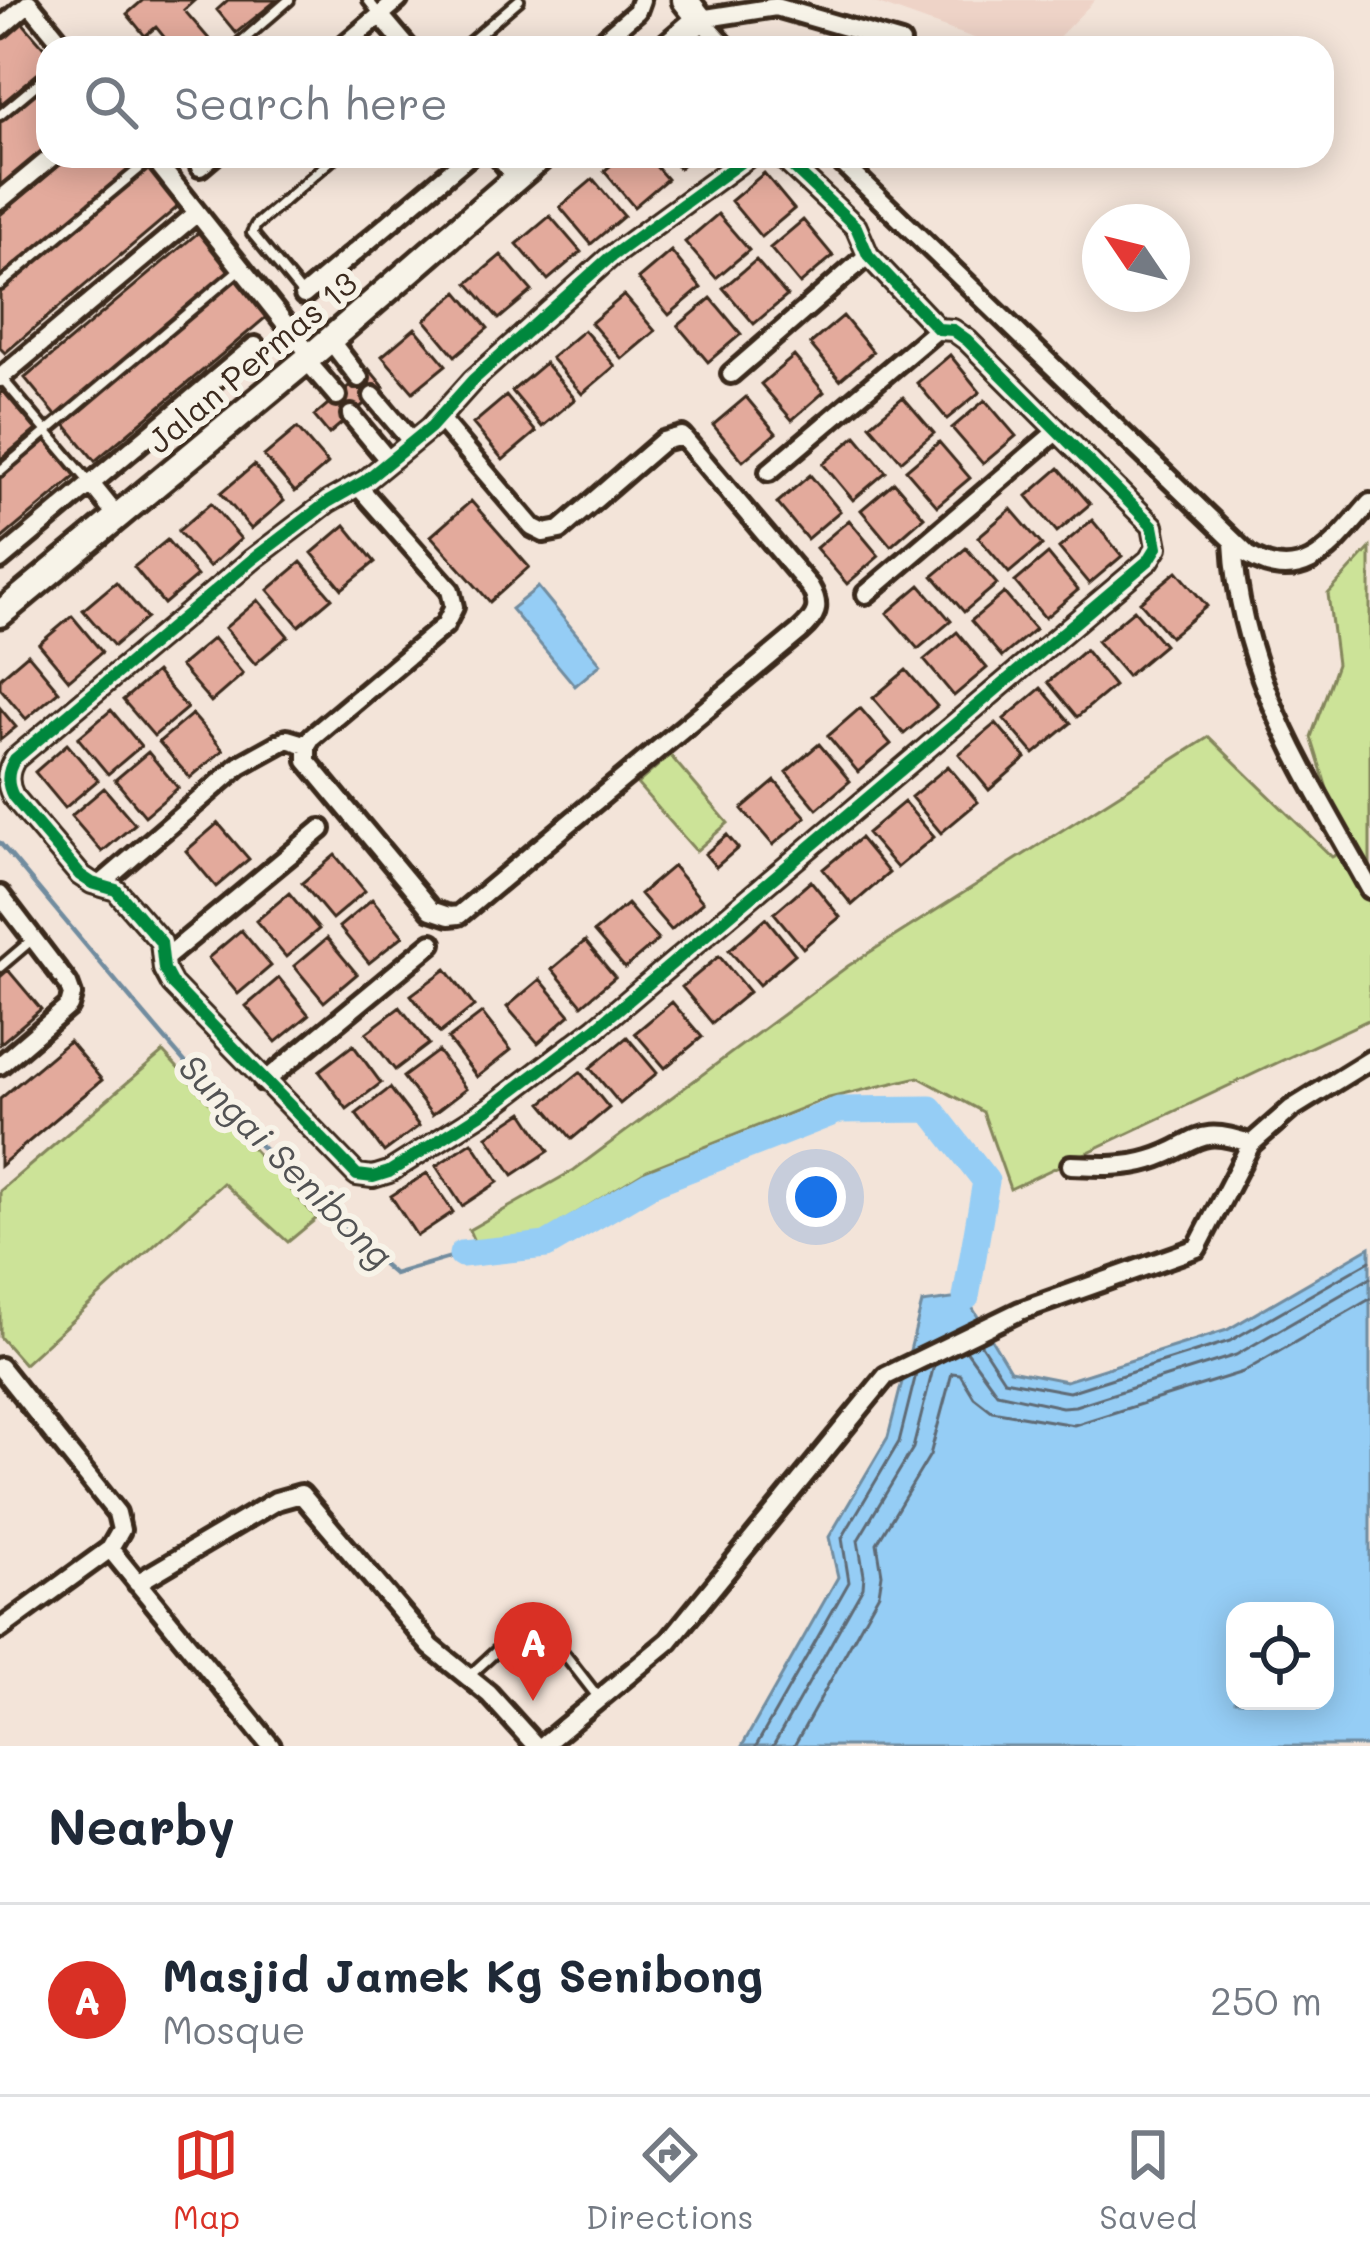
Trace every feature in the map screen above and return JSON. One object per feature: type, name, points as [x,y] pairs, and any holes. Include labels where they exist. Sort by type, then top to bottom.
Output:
[{"type":"main road","points":[[674,36],[695,6]]},
{"type":"main road","name":"Jalan Permas 13","points":[[0,614],[316,352],[528,168]]},
{"type":"street","points":[[355,36],[398,0]]},
{"type":"street","points":[[609,36],[638,11],[641,0]]},
{"type":"street","points":[[0,28],[31,1],[57,36]]},
{"type":"street","points":[[695,6],[776,7],[875,36]]},
{"type":"street","points":[[695,6],[718,36]]},
{"type":"street","points":[[380,15],[397,36]]},
{"type":"street","points":[[0,200],[39,168]]},
{"type":"street","points":[[161,168],[316,352],[337,396]]},
{"type":"street","points":[[304,295],[455,168]]},
{"type":"street","points":[[508,168],[516,178]]},
{"type":"street","points":[[732,168],[608,258],[472,380],[412,442],[253,559],[12,764],[8,778],[13,796],[80,874],[116,890],[161,942],[172,984],[348,1170],[362,1177],[378,1176],[490,1108],[646,986],[1153,556],[1159,542],[1154,526],[958,332],[938,328],[868,255],[856,227],[794,168]]},
{"type":"street","points":[[847,168],[1248,555],[1273,566],[1299,566],[1322,556],[1370,503]]},
{"type":"street","points":[[0,377],[197,213]]},
{"type":"street","points":[[731,374],[868,255]]},
{"type":"street","points":[[769,472],[938,328]]},
{"type":"street","points":[[0,560],[255,346]]},
{"type":"street","points":[[316,352],[359,378]]},
{"type":"street","points":[[373,396],[412,442]]},
{"type":"street","points":[[351,415],[389,461]]},
{"type":"street","points":[[357,485],[450,590],[454,607],[445,625],[307,745],[305,753],[310,768],[431,910],[459,915],[784,645],[818,611],[810,587],[682,436],[663,441],[560,530],[544,532],[532,527],[439,418]]},
{"type":"street","points":[[866,594],[1057,430]]},
{"type":"street","points":[[92,485],[117,517]]},
{"type":"street","points":[[1233,542],[1239,604],[1262,688],[1370,889]]},
{"type":"street","points":[[100,885],[240,765],[287,739],[307,745]]},
{"type":"street","points":[[164,960],[321,830]]},
{"type":"street","points":[[0,895],[72,995],[69,1006],[0,1065]]},
{"type":"street","points":[[264,1082],[432,943]]},
{"type":"street","points":[[137,1583],[276,1501],[301,1494],[431,1647],[489,1694],[539,1746],[669,1641],[886,1376],[1019,1311],[1196,1248],[1251,1144],[1291,1109],[1370,1060]]},
{"type":"street","points":[[1071,1165],[1124,1166],[1154,1160],[1197,1137],[1221,1133],[1251,1144]]},
{"type":"street","points":[[0,1367],[118,1513],[122,1530],[110,1549],[0,1629]]},
{"type":"street","points":[[110,1549],[271,1746]]},
{"type":"lane","points":[[248,36],[290,0]]},
{"type":"lane","points":[[368,0],[380,15]]},
{"type":"lane","points":[[477,36],[519,0]]},
{"type":"lane","points":[[0,115],[36,85]]},
{"type":"lane","points":[[0,285],[138,168]]},
{"type":"lane","points":[[304,295],[299,295],[252,233],[256,224],[322,168]]},
{"type":"lane","points":[[0,471],[242,268]]},
{"type":"lane","points":[[0,377],[92,485]]},
{"type":"lane","points":[[0,967],[35,938]]},
{"type":"lane","points":[[468,1677],[514,1635],[542,1625],[599,1699]]},
{"type":"shaded area","points":[[867,0],[1095,0],[1060,36],[968,36]]},
{"type":"green space","points":[[1370,548],[1370,1019],[1010,1189],[983,1112],[918,1077],[825,1099],[647,1170],[541,1235],[476,1246],[469,1230],[574,1170],[848,966],[1209,737],[1332,857],[1346,850],[1311,737],[1337,664],[1328,594]]},
{"type":"green space","points":[[670,755],[728,823],[696,851],[637,784]]},
{"type":"green space","points":[[163,1052],[317,1218],[288,1242],[223,1183],[24,1364],[0,1337],[0,1191]]},
{"type":"water","points":[[538,587],[601,664],[575,686],[511,609]]},
{"type":"water","points":[[1370,1247],[1370,1746],[742,1746],[838,1577],[829,1537],[888,1437],[922,1303],[966,1297],[1010,1370],[1066,1381],[1227,1330]]},
{"type":"building","points":[[143,0],[195,0],[184,10],[206,36],[163,36],[156,27],[145,36],[127,14]]},
{"type":"building","points":[[228,0],[277,0],[236,33],[217,10]]},
{"type":"building","points":[[21,21],[36,38],[36,75],[0,105],[0,39]]},
{"type":"building","points":[[36,89],[36,156],[0,186],[0,119]]},
{"type":"building","points":[[56,168],[134,168],[0,281],[0,215]]},
{"type":"building","points":[[145,168],[180,205],[5,353],[0,348],[0,290]]},
{"type":"building","points":[[657,168],[667,179],[634,207],[604,171]]},
{"type":"building","points":[[764,173],[794,209],[761,237],[731,201]]},
{"type":"building","points":[[593,179],[624,216],[591,244],[560,207]]},
{"type":"building","points":[[718,214],[749,250],[716,278],[685,242]]},
{"type":"building","points":[[550,216],[581,252],[548,280],[517,244]]},
{"type":"building","points":[[803,220],[833,256],[800,284],[770,248]]},
{"type":"building","points":[[200,231],[233,269],[58,418],[25,378]]},
{"type":"building","points":[[671,251],[701,288],[669,315],[638,279]]},
{"type":"building","points":[[501,255],[532,291],[499,319],[468,283]]},
{"type":"building","points":[[756,260],[787,296],[754,324],[723,288]]},
{"type":"building","points":[[238,275],[271,313],[95,461],[63,422]]},
{"type":"building","points":[[458,292],[488,328],[455,356],[425,320]]},
{"type":"building","points":[[624,295],[655,331],[622,359],[591,323]]},
{"type":"building","points":[[711,298],[741,334],[708,362],[678,326]]},
{"type":"building","points":[[843,316],[873,352],[840,380],[810,344]]},
{"type":"building","points":[[415,328],[446,365],[413,392],[382,356]]},
{"type":"building","points":[[584,330],[615,366],[582,394],[551,358]]},
{"type":"building","points":[[950,355],[980,392],[947,419],[917,383]]},
{"type":"building","points":[[794,356],[824,392],[792,420],[761,384]]},
{"type":"building","points":[[545,363],[575,399],[542,427],[512,391]]},
{"type":"building","points":[[369,369],[384,387],[329,434],[314,416]]},
{"type":"building","points":[[0,393],[36,430],[0,460]]},
{"type":"building","points":[[506,396],[536,432],[503,460],[473,424]]},
{"type":"building","points":[[746,397],[776,433],[743,461],[713,425]]},
{"type":"building","points":[[903,397],[934,433],[901,461],[870,425]]},
{"type":"building","points":[[985,400],[1016,436],[983,464],[952,428]]},
{"type":"building","points":[[297,428],[328,464],[295,492],[264,456]]},
{"type":"building","points":[[856,436],[886,472],[853,500],[823,464]]},
{"type":"building","points":[[43,437],[76,476],[0,540],[0,473]]},
{"type":"building","points":[[939,442],[970,478],[937,506],[906,470]]},
{"type":"building","points":[[254,465],[284,501],[251,529],[221,493]]},
{"type":"building","points":[[1059,468],[1090,504],[1057,532],[1027,496]]},
{"type":"building","points":[[810,475],[840,511],[807,539],[777,503]]},
{"type":"building","points":[[894,482],[924,517],[891,546],[861,510]]},
{"type":"building","points":[[471,501],[529,567],[490,602],[431,536]]},
{"type":"building","points":[[211,503],[241,539],[209,567],[178,531]]},
{"type":"building","points":[[1011,509],[1042,545],[1009,573],[978,537]]},
{"type":"building","points":[[849,520],[879,556],[847,584],[816,548]]},
{"type":"building","points":[[1092,520],[1122,556],[1089,584],[1059,548]]},
{"type":"building","points":[[345,525],[375,562],[342,589],[312,553]]},
{"type":"building","points":[[167,540],[197,576],[164,604],[134,567]]},
{"type":"building","points":[[966,548],[997,584],[964,612],[933,576]]},
{"type":"building","points":[[1048,554],[1078,590],[1045,618],[1015,582]]},
{"type":"building","points":[[301,562],[332,598],[299,626],[268,590]]},
{"type":"building","points":[[1177,571],[1207,606],[1170,637],[1140,602]]},
{"type":"building","points":[[116,582],[147,618],[114,646],[83,610]]},
{"type":"building","points":[[920,585],[951,621],[918,649],[887,613]]},
{"type":"building","points":[[1004,593],[1035,629],[1002,657],[971,621]]},
{"type":"building","points":[[258,600],[288,636],[255,664],[225,628]]},
{"type":"building","points":[[1134,610],[1164,645],[1127,676],[1097,641]]},
{"type":"building","points":[[72,616],[102,652],[69,680],[39,644]]},
{"type":"building","points":[[957,632],[987,668],[954,696],[924,660]]},
{"type":"building","points":[[213,638],[243,674],[211,702],[180,666]]},
{"type":"building","points":[[1085,650],[1114,686],[1077,717],[1048,682]]},
{"type":"building","points":[[28,654],[59,691],[26,719],[0,688],[0,678]]},
{"type":"building","points":[[906,670],[937,706],[904,734],[873,698]]},
{"type":"building","points":[[156,672],[187,708],[154,736],[123,700]]},
{"type":"building","points":[[1041,688],[1071,723],[1034,754],[1004,719]]},
{"type":"building","points":[[0,708],[16,727],[0,740]]},
{"type":"building","points":[[860,708],[891,744],[858,772],[828,736]]},
{"type":"building","points":[[111,710],[141,746],[108,774],[78,738]]},
{"type":"building","points":[[192,714],[223,750],[190,778],[159,742]]},
{"type":"building","points":[[996,723],[1026,758],[989,790],[959,754]]},
{"type":"building","points":[[67,744],[98,780],[65,808],[35,772]]},
{"type":"building","points":[[819,744],[850,781],[817,809],[786,772]]},
{"type":"building","points":[[148,752],[178,788],[145,816],[115,780]]},
{"type":"building","points":[[948,766],[978,802],[941,833],[911,797]]},
{"type":"building","points":[[775,781],[806,817],[773,845],[742,809]]},
{"type":"building","points":[[104,788],[135,824],[102,852],[71,816]]},
{"type":"building","points":[[904,802],[934,837],[897,868],[867,833]]},
{"type":"building","points":[[218,823],[249,859],[216,887],[186,851]]},
{"type":"building","points":[[727,835],[738,848],[716,867],[705,854]]},
{"type":"building","points":[[860,838],[889,873],[852,905],[823,869]]},
{"type":"building","points":[[335,855],[365,891],[332,919],[302,883]]},
{"type":"building","points":[[673,866],[703,902],[671,930],[640,894]]},
{"type":"building","points":[[811,881],[840,917],[803,948],[774,913]]},
{"type":"building","points":[[289,893],[319,929],[286,957],[256,921]]},
{"type":"building","points":[[372,899],[403,936],[369,963],[339,927]]},
{"type":"building","points":[[627,904],[658,940],[625,968],[594,932]]},
{"type":"building","points":[[766,918],[795,954],[759,985],[729,950]]},
{"type":"building","points":[[241,930],[271,966],[238,994],[208,958]]},
{"type":"building","points":[[327,938],[357,974],[324,1002],[294,966]]},
{"type":"building","points":[[585,941],[615,977],[582,1005],[552,969]]},
{"type":"building","points":[[719,956],[749,992],[712,1023],[682,987]]},
{"type":"building","points":[[446,969],[474,1006],[440,1033],[411,995]]},
{"type":"building","points":[[8,970],[41,1009],[0,1044],[0,977]]},
{"type":"building","points":[[279,978],[309,1015],[276,1042],[246,1006]]},
{"type":"building","points":[[540,979],[570,1015],[538,1043],[507,1007]]},
{"type":"building","points":[[672,1002],[702,1037],[665,1068],[635,1033]]},
{"type":"building","points":[[400,1007],[429,1044],[395,1070],[366,1033]]},
{"type":"building","points":[[482,1013],[511,1050],[477,1077],[448,1039]]},
{"type":"building","points":[[627,1037],[657,1073],[620,1104],[590,1068]]},
{"type":"building","points":[[69,1041],[102,1080],[0,1166],[0,1099]]},
{"type":"building","points":[[353,1045],[381,1083],[347,1109],[319,1071]]},
{"type":"building","points":[[438,1051],[466,1089],[432,1115],[403,1077]]},
{"type":"building","points":[[580,1072],[609,1108],[572,1139],[542,1103]]},
{"type":"building","points":[[390,1088],[419,1126],[384,1152],[356,1114]]},
{"type":"building","points":[[523,1112],[549,1151],[513,1175],[487,1136]]},
{"type":"building","points":[[472,1142],[498,1182],[462,1206],[436,1166]]},
{"type":"building","points":[[427,1173],[453,1212],[417,1236],[391,1196]]},
{"type":"waterway","name":"Sungai Senibong","points":[[0,843],[238,1121],[394,1274],[462,1254]]},
{"type":"waterway","name":"Sungai Senibong","points":[[462,1254],[546,1245],[650,1184],[839,1110],[930,1109],[986,1181],[966,1297]]},
{"type":"cycle path","points":[[733,168],[609,258],[473,380],[431,427],[365,481],[328,502],[253,559],[10,768],[13,796],[80,875],[116,890],[161,942],[164,969],[172,984],[357,1175],[389,1172],[490,1108],[596,1028],[1149,560],[1157,547],[1153,526],[967,340],[953,330],[938,329],[868,255],[856,227],[794,168]]},
{"type":"place","name":"Masjid Jamek Kg Senibong","points":[[533,1701]]}]
